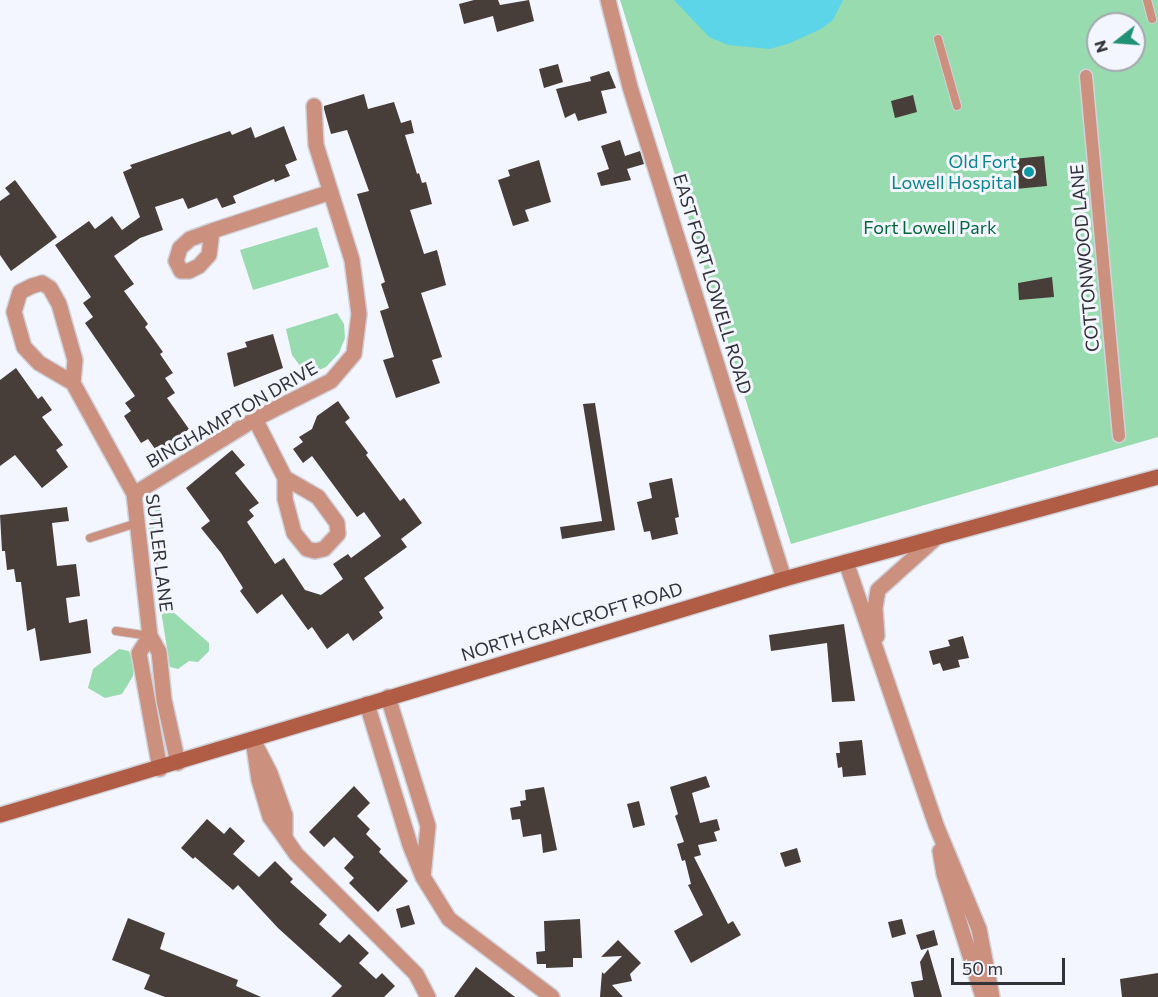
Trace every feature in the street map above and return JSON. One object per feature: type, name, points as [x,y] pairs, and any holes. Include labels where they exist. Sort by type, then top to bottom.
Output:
[{"type":"main road","name":"NORTH CRAYCROFT ROAD","points":[[0,815],[178,764],[388,697],[784,579],[1158,477]]},
{"type":"street","name":"EAST FORT LOWELL ROAD","points":[[608,0],[630,87],[784,579]]},
{"type":"street","name":"COTTONWOOD LANE","points":[[1086,76],[1119,436]]},
{"type":"street","name":"BINGHAMPTON DRIVE","points":[[134,494],[255,419],[331,381],[354,354],[360,314],[352,260],[316,145],[314,106]]},
{"type":"street","points":[[212,231],[331,192]]},
{"type":"street","name":"SUTLER LANE","points":[[73,383],[75,360],[59,304],[50,288],[42,283],[32,286],[20,292],[14,312],[24,347],[39,363],[73,383],[134,494],[150,636],[159,652],[164,700],[178,764]]},
{"type":"street","points":[[255,419],[285,478],[285,499],[294,533],[307,549],[315,551],[324,549],[338,534],[337,523],[318,497],[285,478]]},
{"type":"street","points":[[879,660],[874,608],[878,590],[937,537]]},
{"type":"street","points":[[846,562],[936,825],[979,929],[992,997]]},
{"type":"street","name":"SUTLER LANE","points":[[150,636],[139,653],[160,769]]},
{"type":"street","points":[[388,697],[428,826],[423,877]]},
{"type":"street","points":[[367,704],[410,845],[423,877],[449,919],[552,997]]},
{"type":"street","points":[[253,740],[259,780],[270,818],[296,854],[416,974],[428,997]]},
{"type":"street","points":[[936,825],[944,874],[983,997]]},
{"type":"lane","points":[[1147,0],[1152,19]]},
{"type":"lane","points":[[938,39],[957,106]]},
{"type":"lane","points":[[90,538],[137,523]]},
{"type":"lane","points":[[116,631],[150,636]]},
{"type":"green space","name":"Fort Lowell Park","points":[[620,0],[1158,0],[1158,437],[791,544]]},
{"type":"green space","points":[[317,227],[329,267],[253,290],[240,250]]},
{"type":"green space","points":[[337,313],[344,324],[345,338],[339,353],[326,367],[312,373],[300,366],[292,355],[286,329]]},
{"type":"green space","points":[[158,501],[162,504],[153,530],[161,585],[172,611],[209,643],[209,651],[198,662],[189,661],[178,669],[170,667],[148,529]]},
{"type":"green space","points":[[119,649],[129,651],[134,665],[133,676],[122,694],[105,698],[88,688],[93,669]]},
{"type":"water","points":[[674,0],[843,0],[833,20],[821,29],[770,49],[728,45],[709,37]]},
{"type":"building","points":[[474,0],[498,0],[500,5],[529,0],[534,21],[497,32],[493,16],[464,24],[459,4]]},
{"type":"building","points":[[558,64],[563,82],[544,88],[539,69]]},
{"type":"building","points":[[609,71],[616,88],[601,91],[607,113],[578,121],[575,113],[565,118],[556,89],[591,81],[590,77]]},
{"type":"building","points":[[364,94],[368,109],[394,102],[401,123],[411,120],[414,133],[405,135],[417,174],[419,173],[422,183],[426,182],[432,204],[410,210],[424,254],[437,250],[446,285],[421,293],[442,357],[432,360],[440,383],[396,398],[383,360],[394,357],[380,311],[389,308],[381,284],[385,282],[357,194],[369,191],[347,130],[331,134],[324,109],[324,106]]},
{"type":"building","points":[[913,95],[917,112],[895,118],[891,101]]},
{"type":"building","points":[[284,126],[297,160],[285,165],[290,176],[275,182],[274,179],[233,196],[236,203],[222,208],[217,198],[188,209],[183,198],[155,207],[163,230],[140,238],[114,256],[134,284],[124,291],[148,324],[145,327],[163,352],[160,354],[173,373],[165,378],[175,393],[167,398],[189,429],[158,453],[148,439],[141,443],[124,416],[131,411],[125,403],[135,396],[85,323],[93,317],[83,303],[91,297],[55,245],[89,221],[95,229],[112,216],[122,230],[140,217],[123,172],[132,168],[130,165],[230,131],[232,135],[251,127],[255,138]]},
{"type":"building","points":[[620,140],[625,156],[640,151],[644,164],[627,169],[631,180],[601,186],[597,173],[609,169],[601,146]]},
{"type":"building","points":[[1044,156],[1047,186],[1015,189],[1013,159]]},
{"type":"building","points":[[539,160],[551,202],[525,210],[529,221],[513,226],[498,180],[510,176],[508,170]]},
{"type":"building","points":[[15,180],[57,237],[11,271],[0,255],[0,201],[10,194],[5,188]]},
{"type":"building","points":[[1052,277],[1054,297],[1019,300],[1018,283]]},
{"type":"building","points":[[273,334],[283,368],[234,387],[227,353],[247,347],[245,342]]},
{"type":"building","points":[[16,368],[38,399],[42,396],[52,410],[42,417],[63,445],[56,450],[68,467],[42,488],[15,455],[0,466],[0,380]]},
{"type":"building","points":[[338,401],[350,418],[345,422],[368,453],[366,455],[400,501],[404,498],[422,523],[401,539],[407,547],[364,578],[384,608],[379,612],[383,618],[353,641],[348,633],[327,649],[312,627],[308,630],[282,594],[257,614],[240,591],[243,588],[221,553],[201,528],[210,521],[186,488],[232,450],[245,465],[235,473],[259,503],[249,510],[254,516],[247,522],[275,564],[284,558],[305,590],[321,595],[343,579],[333,564],[348,554],[351,558],[381,536],[364,512],[357,517],[312,456],[303,463],[293,449],[303,442],[299,437],[312,429],[317,416]]},
{"type":"building","points":[[595,403],[615,530],[562,539],[560,527],[602,521],[583,404]]},
{"type":"building","points":[[672,478],[679,517],[675,518],[678,534],[652,540],[650,531],[644,532],[637,502],[652,498],[649,483]]},
{"type":"building","points":[[67,507],[69,521],[52,523],[57,566],[76,564],[80,596],[66,598],[69,623],[87,619],[91,653],[40,661],[35,628],[27,631],[21,582],[16,582],[14,569],[7,570],[5,551],[2,551],[0,515]]},
{"type":"building","points":[[844,624],[855,701],[832,702],[827,643],[771,651],[769,635]]},
{"type":"building","points":[[963,636],[969,658],[958,660],[960,667],[943,671],[940,663],[933,665],[929,651],[950,646],[948,640]]},
{"type":"building","points":[[862,740],[866,775],[843,777],[842,767],[838,768],[836,753],[840,753],[839,742]]},
{"type":"building","points":[[706,776],[710,787],[692,793],[700,823],[717,819],[720,830],[714,832],[717,841],[698,845],[701,855],[694,857],[728,924],[733,921],[741,935],[691,963],[674,931],[703,915],[688,885],[691,884],[685,860],[682,861],[677,844],[684,842],[675,816],[678,814],[670,787]]},
{"type":"building","points":[[354,786],[370,803],[357,816],[370,829],[366,834],[381,849],[379,852],[408,881],[378,912],[349,883],[354,878],[344,868],[354,857],[334,837],[324,847],[309,832]]},
{"type":"building","points":[[544,787],[557,850],[543,853],[541,834],[523,837],[520,819],[512,820],[510,808],[521,806],[520,801],[526,800],[525,790]]},
{"type":"building","points":[[639,801],[645,825],[633,828],[627,804]]},
{"type":"building","points":[[207,819],[224,834],[230,827],[245,841],[233,854],[259,877],[275,861],[293,879],[290,882],[327,915],[319,924],[340,943],[349,934],[369,953],[359,963],[376,979],[382,973],[395,986],[384,997],[331,997],[342,986],[278,928],[238,885],[233,890],[181,848]]},
{"type":"building","points":[[797,848],[801,862],[785,867],[780,853]]},
{"type":"building","points":[[409,905],[415,924],[401,928],[396,909]]},
{"type":"building","points":[[128,918],[165,933],[160,949],[238,980],[236,986],[261,997],[165,997],[144,989],[150,975],[112,960]]},
{"type":"building","points":[[580,919],[582,958],[573,958],[573,967],[546,968],[546,964],[537,964],[536,952],[545,951],[544,921]]},
{"type":"building","points":[[902,919],[906,934],[892,938],[888,922]]},
{"type":"building","points":[[934,930],[938,945],[921,950],[916,935]]},
{"type":"building","points":[[618,940],[641,963],[630,974],[632,981],[612,985],[623,997],[600,997],[602,972],[604,974],[622,956],[601,957]]},
{"type":"building","points":[[928,949],[942,997],[914,997],[911,982],[923,980],[920,962]]},
{"type":"building","points":[[476,967],[515,997],[454,997]]},
{"type":"building","points":[[1158,973],[1158,997],[1122,997],[1120,979]]},
{"type":"place","name":"Old Fort Lowell Hospital","points":[[1029,172]]}]
